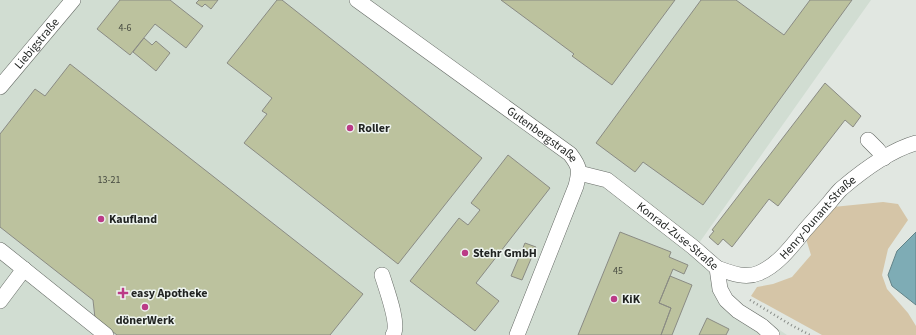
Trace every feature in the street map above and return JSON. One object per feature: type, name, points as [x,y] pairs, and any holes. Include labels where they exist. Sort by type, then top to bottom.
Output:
[{"type":"street","name":"Liebigstraße","points":[[0,87],[73,0]]},
{"type":"street","name":"Gutenbergstraße","points":[[357,0],[570,154],[577,164],[579,172],[576,186],[517,335]]},
{"type":"street","points":[[868,140],[884,158]]},
{"type":"street","name":"Henry-Dunant-Straße","points":[[717,268],[737,275],[750,275],[758,273],[769,267],[783,256],[841,190],[884,158],[908,145],[916,143]]},
{"type":"street","name":"Konrad-Zuse-Straße","points":[[579,172],[607,180],[693,247],[717,268],[720,289],[726,300],[772,335]]},
{"type":"street","points":[[0,250],[106,335]]},
{"type":"street","points":[[0,301],[24,269]]},
{"type":"street","points":[[382,275],[395,320],[395,333],[393,335]]},
{"type":"path","points":[[749,300],[810,335]]},
{"type":"shaded area","points":[[0,0],[871,0],[692,253],[735,300],[787,335],[0,335]]},
{"type":"shaded area","points":[[883,202],[898,204],[908,220],[888,249],[882,275],[887,289],[908,313],[916,326],[916,335],[822,335],[751,296],[757,287],[773,284],[792,277],[811,255],[806,239],[833,207]]},
{"type":"water","points":[[916,232],[916,305],[892,286],[888,275],[897,251]]},
{"type":"building","points":[[120,0],[170,0],[203,26],[186,48],[155,24],[130,55],[97,29]]},
{"type":"building","points":[[199,0],[218,0],[211,9],[205,4],[202,7],[196,3]]},
{"type":"building","name":"Roller","points":[[277,0],[282,0],[482,158],[398,264],[244,143],[267,114],[262,111],[272,98],[227,63]]},
{"type":"building","points":[[501,0],[675,0],[612,85],[572,56],[574,54]]},
{"type":"building","points":[[701,0],[736,0],[784,35],[810,0],[852,0],[703,205],[643,162],[635,172],[596,143]]},
{"type":"building","points":[[144,38],[152,45],[156,41],[170,53],[156,71],[133,52]]},
{"type":"building","points":[[70,64],[363,294],[330,335],[117,335],[95,318],[93,300],[0,227],[0,134],[35,89],[45,96]]},
{"type":"building","points":[[825,83],[861,116],[853,127],[845,120],[778,206],[769,199],[732,247],[723,239],[718,245],[709,237],[714,231],[712,230]]},
{"type":"building","name":"Stehr GmbH","points":[[508,155],[550,188],[476,283],[499,301],[475,331],[410,281],[459,218],[468,225],[480,210],[471,203]]},
{"type":"building","points":[[620,232],[671,252],[669,257],[688,265],[684,274],[673,269],[659,303],[671,308],[661,335],[578,335]]},
{"type":"building","points":[[525,243],[536,247],[522,280],[511,276]]},
{"type":"building","points":[[670,276],[692,285],[672,335],[661,335],[671,308],[659,303]]},
{"type":"building","points":[[707,318],[729,329],[726,335],[699,335]]},
{"type":"place","name":"Roller","points":[[350,128]]},
{"type":"place","name":"Kaufland","points":[[101,219]]},
{"type":"place","name":"Stehr GmbH","points":[[465,253]]},
{"type":"place","name":"easy Apotheke","points":[[123,293]]},
{"type":"place","name":"KiK","points":[[614,299]]},
{"type":"place","name":"dönerWerk","points":[[145,307]]}]
